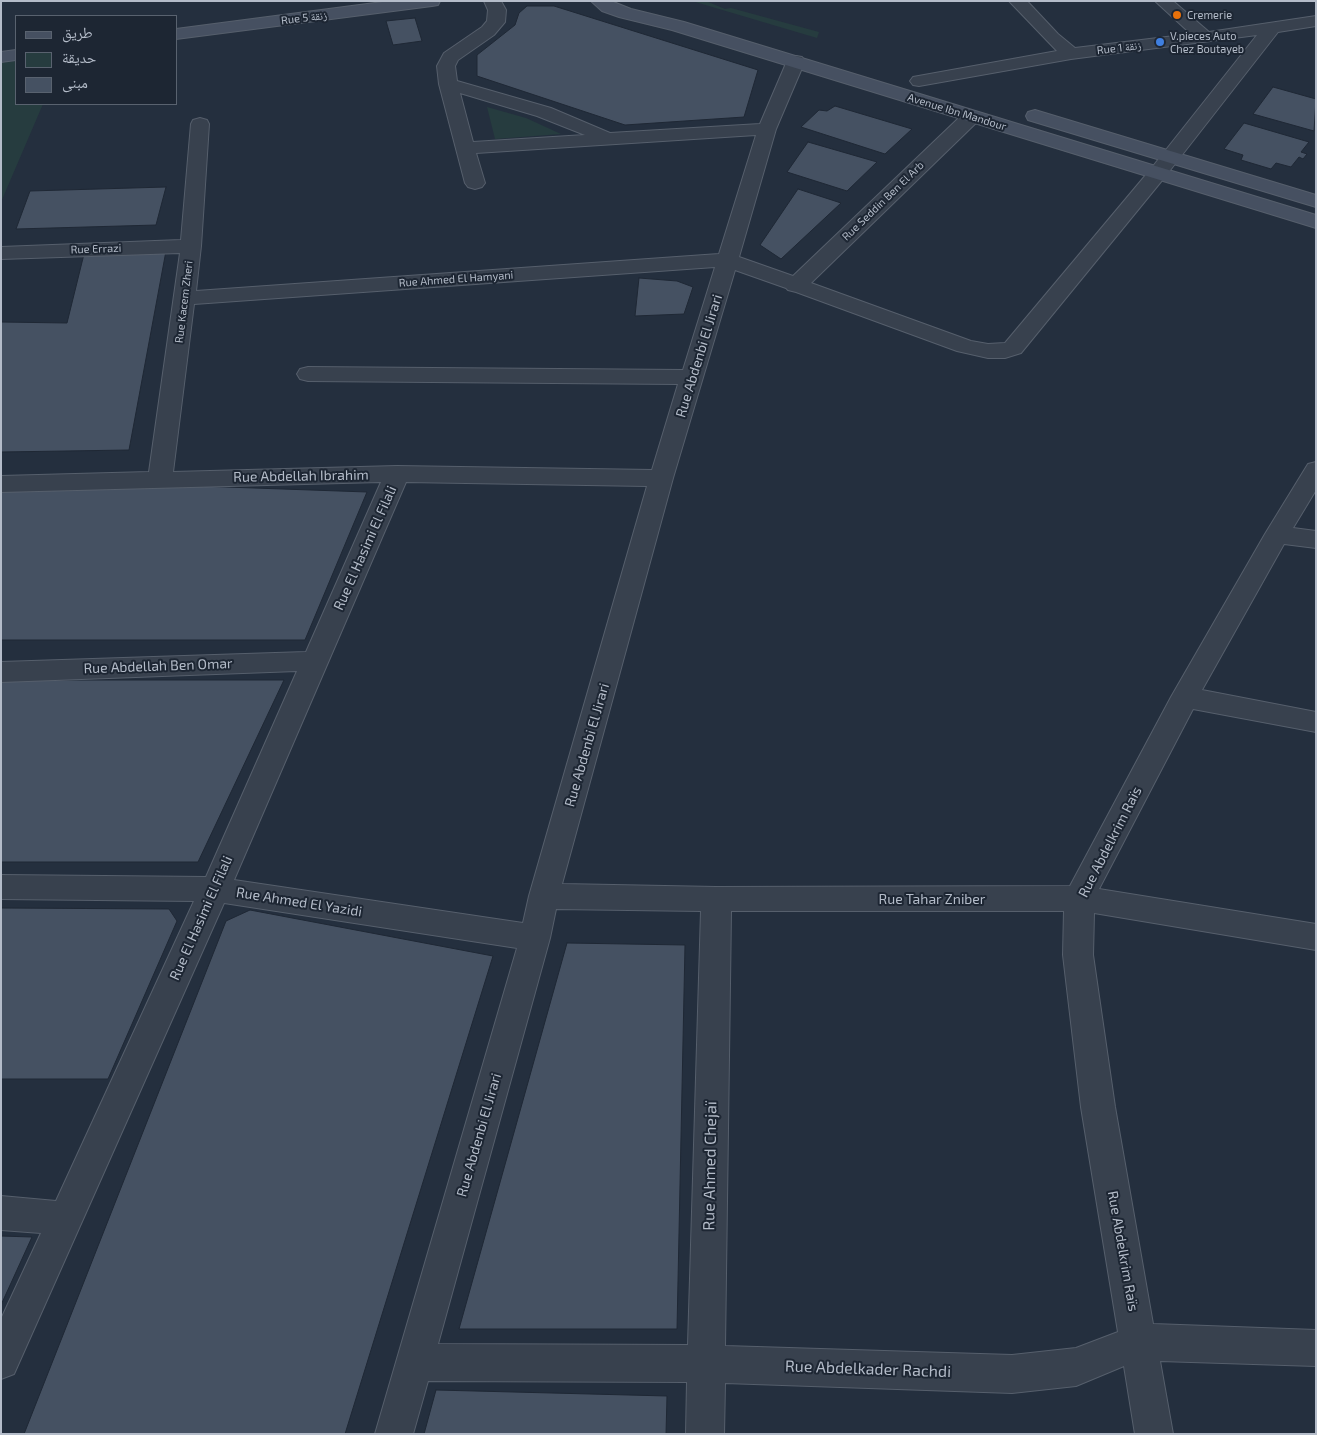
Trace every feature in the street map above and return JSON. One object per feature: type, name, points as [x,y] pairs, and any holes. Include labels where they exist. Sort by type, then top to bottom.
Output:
[{"type":"street","name":"Rue 5 زنقة","points":[[178,34],[432,1]]},
{"type":"street","points":[[475,184],[448,84],[446,66],[450,57],[488,30],[496,22],[497,10],[492,1]]},
{"type":"street","name":"Avenue Ibn Mandour","points":[[599,1],[608,7],[625,13],[678,26],[1316,222]]},
{"type":"street","points":[[1017,1],[1052,38],[1071,54]]},
{"type":"street","points":[[1164,1],[1205,38]]},
{"type":"street","name":"Rue 1 زنقة","points":[[910,78],[1316,21]]},
{"type":"street","points":[[728,260],[795,286],[965,346],[988,351],[1005,351],[1014,348],[1157,174],[1272,28]]},
{"type":"street","points":[[1,57],[15,55]]},
{"type":"street","name":"Rue Abdenbi El Jirari","points":[[394,1434],[535,938],[544,896],[661,478],[767,129],[796,62]]},
{"type":"street","name":"Avenue Ibn Mandour","points":[[910,78],[956,92]]},
{"type":"street","points":[[448,84],[544,112],[610,138]]},
{"type":"street","name":"Avenue Ibn Mandour","points":[[1021,112],[1316,201]]},
{"type":"street","name":"Rue Seddin Ben El Arb","points":[[795,286],[971,117]]},
{"type":"street","name":"Rue Kacem Zheri","points":[[160,479],[191,246],[200,124]]},
{"type":"street","points":[[466,148],[767,129]]},
{"type":"street","name":"Rue Errazi","points":[[1,253],[191,246]]},
{"type":"street","name":"Rue Ahmed El Hamyani","points":[[185,298],[728,260]]},
{"type":"street","points":[[308,374],[692,377]]},
{"type":"street","name":"Rue Abdelkrim Raïs","points":[[1154,1434],[1094,1079],[1078,955],[1079,898],[1185,697],[1277,534],[1316,470]]},
{"type":"street","name":"Rue Abdellah Ibrahim","points":[[1,484],[397,474],[661,478]]},
{"type":"street","name":"Rue El Hasimi El Filali","points":[[1,1361],[215,890],[397,474]]},
{"type":"street","points":[[1277,534],[1316,540]]},
{"type":"street","name":"Rue Abdellah Ben Omar","points":[[1,672],[315,661]]},
{"type":"street","points":[[1185,697],[1316,722]]},
{"type":"street","name":"Rue Ahmed El Yazidi","points":[[1,887],[215,890],[535,938]]},
{"type":"street","name":"Rue Tahar Zniber","points":[[544,896],[716,899],[1079,898],[1316,937]]},
{"type":"street","name":"Rue Ahmed Chejaï","points":[[705,1434],[716,899]]},
{"type":"street","points":[[1,1213],[65,1218]]},
{"type":"street","name":"Rue Abdelkader Rachdi","points":[[415,1362],[706,1364],[1012,1374],[1076,1368],[1138,1342],[1316,1348]]},
{"type":"green space","points":[[692,1],[706,1],[725,9],[731,8],[819,32],[817,38]]},
{"type":"green space","points":[[15,61],[15,105],[43,105],[1,202],[1,63]]},
{"type":"green space","points":[[487,107],[526,118],[561,134],[495,139]]},
{"type":"building","points":[[527,6],[554,6],[758,70],[744,117],[625,125],[477,76],[477,55],[515,25],[519,13]]},
{"type":"building","points":[[415,18],[422,41],[393,45],[386,21]]},
{"type":"building","points":[[1273,87],[1316,99],[1314,131],[1253,114]]},
{"type":"building","points":[[835,106],[912,129],[885,154],[801,127],[819,110],[827,111]]},
{"type":"building","points":[[1244,123],[1309,142],[1301,152],[1307,154],[1303,159],[1299,157],[1291,167],[1276,163],[1271,169],[1241,160],[1243,155],[1224,149]]},
{"type":"building","points":[[808,142],[877,162],[847,191],[787,172]]},
{"type":"building","points":[[166,187],[156,225],[16,229],[30,191]]},
{"type":"building","points":[[798,189],[841,203],[781,259],[760,245]]},
{"type":"building","points":[[166,251],[129,450],[1,452],[1,322],[67,323],[84,254]]},
{"type":"building","points":[[639,278],[677,281],[693,287],[684,314],[635,316]]},
{"type":"building","points":[[198,486],[367,492],[305,640],[1,640],[1,489]]},
{"type":"building","points":[[1,680],[284,680],[198,862],[1,862]]},
{"type":"building","points":[[1,908],[169,909],[177,921],[108,1079],[1,1079]]},
{"type":"building","points":[[250,910],[493,956],[345,1434],[24,1434],[226,921]]},
{"type":"building","points":[[567,943],[685,945],[677,1329],[459,1329]]},
{"type":"building","points":[[1,1236],[32,1237],[1,1305]]},
{"type":"building","points":[[436,1390],[667,1396],[666,1434],[424,1434]]},
{"type":"place","name":"Cremerie","points":[[1177,15]]},
{"type":"place","name":"V.pieces Auto Chez Boutayeb","points":[[1160,42]]}]
